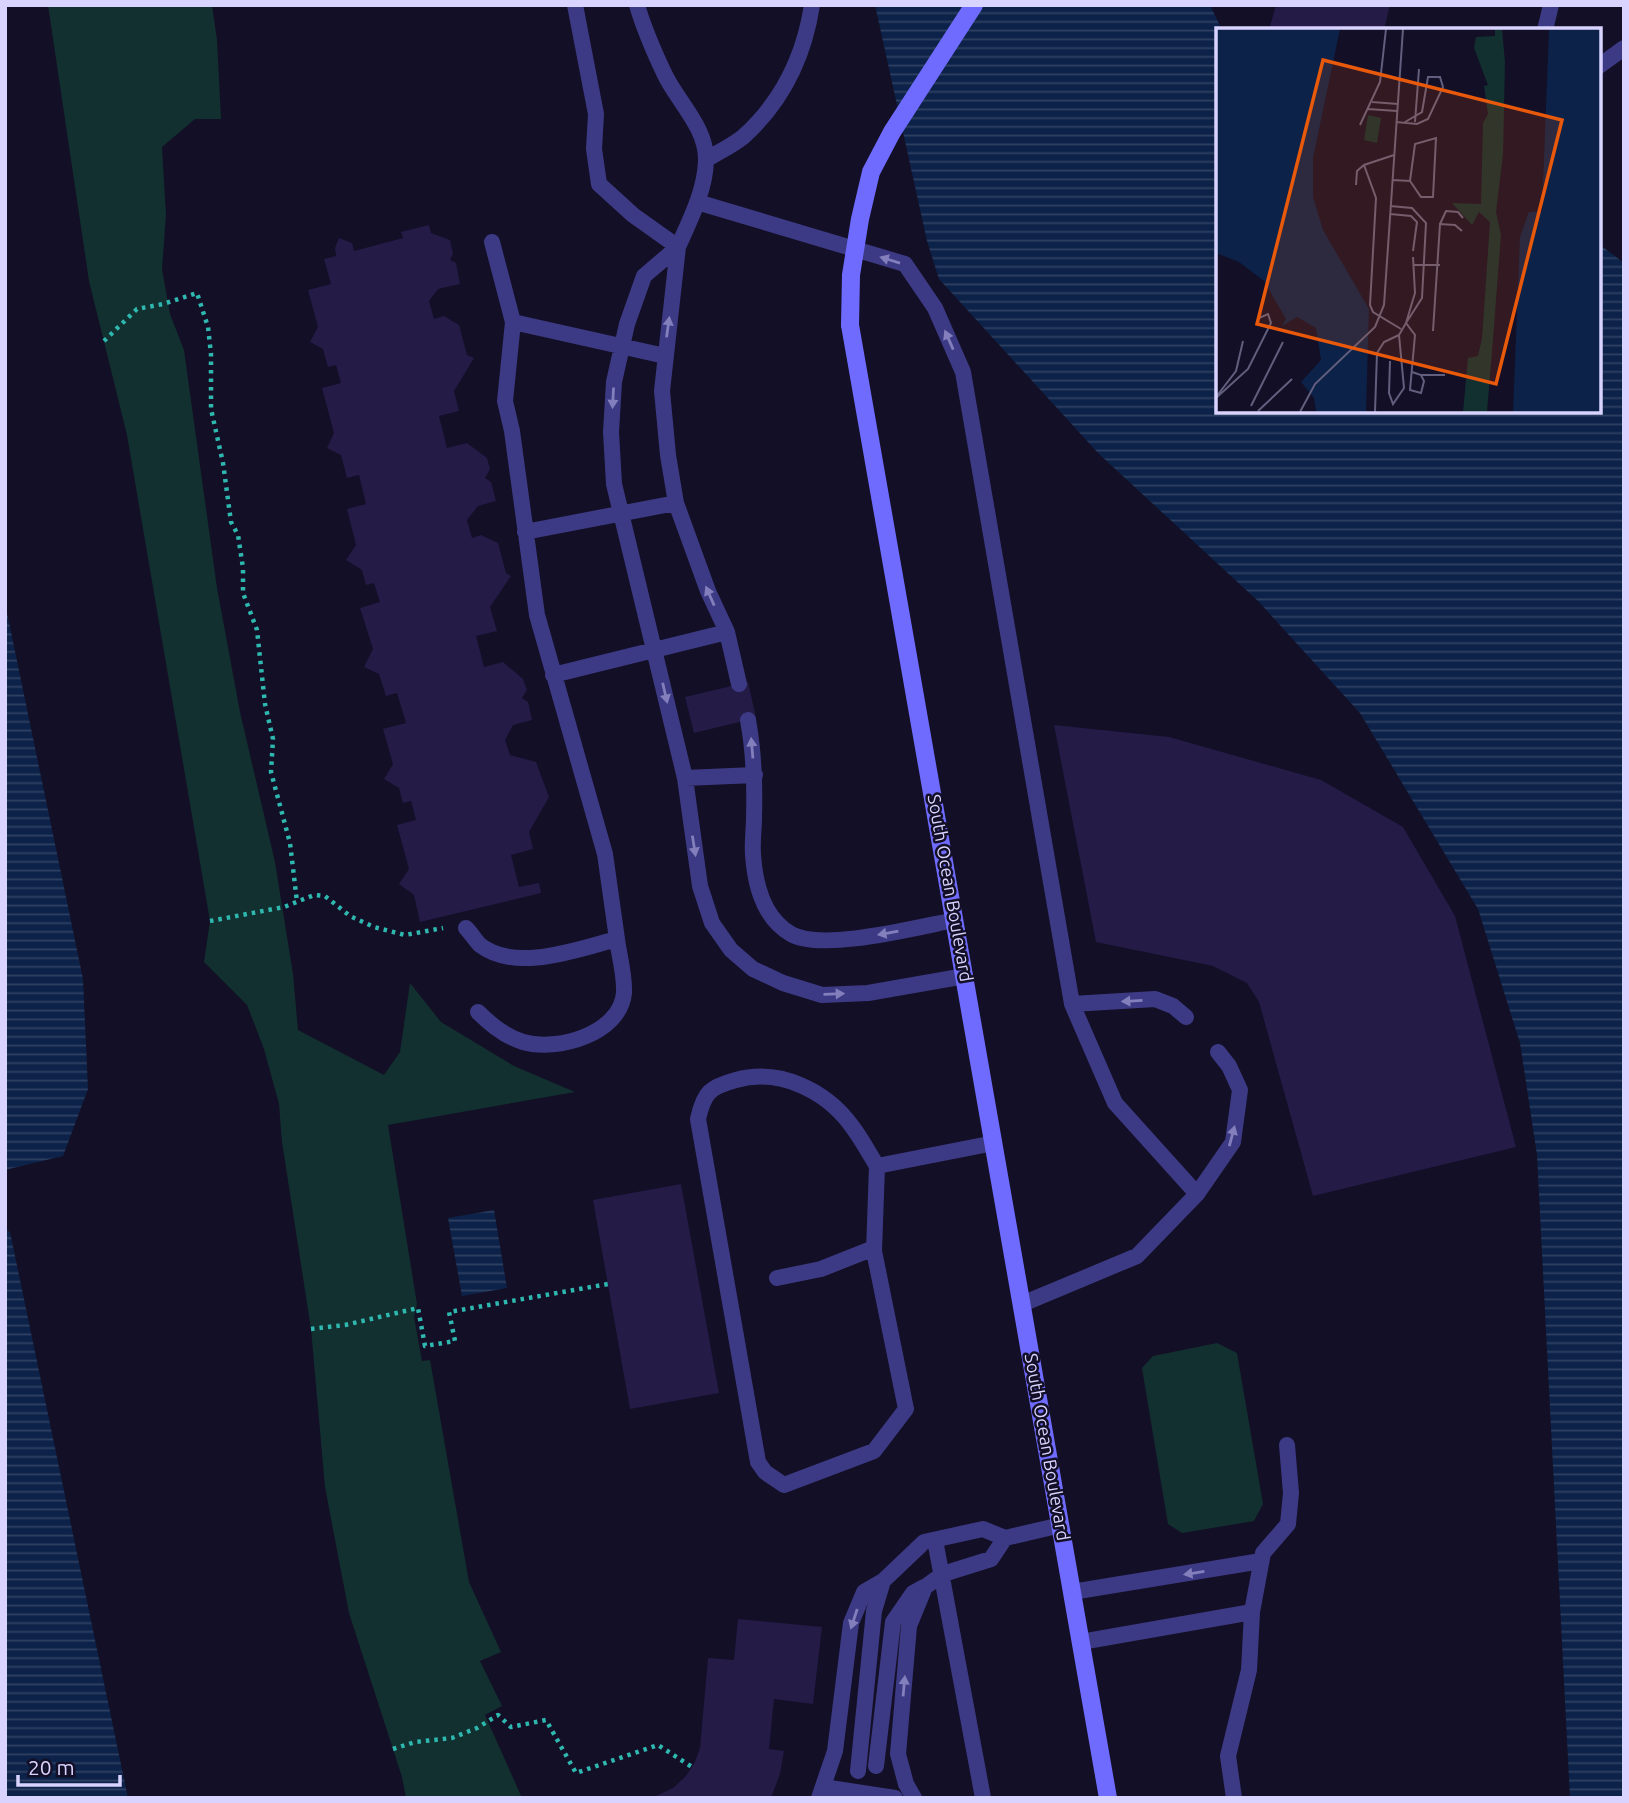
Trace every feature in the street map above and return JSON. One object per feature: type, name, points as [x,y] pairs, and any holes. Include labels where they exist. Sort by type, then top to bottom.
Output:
[{"type":"main road","name":"South Ocean Boulevard","points":[[974,5],[892,132],[871,172],[851,275],[850,325],[1108,1798]]},
{"type":"lane","points":[[575,5],[596,114],[594,149],[599,184],[633,215],[678,247]]},
{"type":"lane","points":[[637,5],[666,78],[690,113],[702,140],[706,160],[697,202],[678,247],[662,391],[668,455],[677,503],[708,591],[727,632],[739,684]]},
{"type":"lane","points":[[706,160],[743,137],[785,90],[803,47],[811,5]]},
{"type":"lane","points":[[1545,28],[1551,5]]},
{"type":"lane","points":[[1601,65],[1624,48]]},
{"type":"lane","points":[[697,202],[905,264],[935,308],[964,372],[1072,1004],[1115,1103],[1197,1194]]},
{"type":"lane","points":[[478,1012],[489,1023],[524,1042],[549,1045],[578,1040],[600,1030],[618,1011],[624,993],[605,854],[537,615],[512,431],[505,401],[513,322],[492,242]]},
{"type":"lane","points":[[678,247],[644,276],[627,324],[614,382],[611,432],[614,485],[685,778],[700,886],[712,923],[731,950],[753,969],[783,984],[822,995],[868,993],[965,976]]},
{"type":"lane","points":[[513,322],[665,356]]},
{"type":"lane","points":[[525,532],[677,503]]},
{"type":"lane","points":[[553,675],[727,632]]},
{"type":"lane","points":[[748,720],[755,775],[753,854],[758,885],[768,913],[791,935],[818,940],[856,939],[955,920]]},
{"type":"lane","points":[[685,778],[755,775]]},
{"type":"lane","points":[[466,928],[479,944],[496,954],[518,958],[547,956],[617,939]]},
{"type":"lane","points":[[1072,1004],[1155,999],[1173,1006],[1186,1017]]},
{"type":"lane","points":[[1022,1304],[1137,1256],[1197,1194],[1233,1142],[1240,1090],[1219,1052]]},
{"type":"lane","points":[[746,1077],[784,1077],[817,1093],[850,1123],[877,1167],[874,1248],[906,1409],[874,1451],[784,1485],[765,1472],[758,1462],[698,1119],[702,1099],[717,1085],[746,1077]]},
{"type":"lane","points":[[877,1167],[994,1143]]},
{"type":"lane","points":[[777,1278],[821,1269],[874,1248]]},
{"type":"lane","points":[[1234,1798],[1228,1756],[1249,1670],[1252,1612],[1261,1561],[1263,1553],[1288,1524],[1291,1493],[1287,1445]]},
{"type":"lane","points":[[895,1798],[821,1793],[835,1751],[851,1623],[864,1592],[883,1581],[924,1542],[983,1529],[1005,1538],[1061,1525]]},
{"type":"lane","points":[[876,1766],[892,1622],[913,1593],[943,1574],[991,1559],[1005,1538]]},
{"type":"lane","points":[[935,1540],[983,1798]]},
{"type":"lane","points":[[1072,1592],[1261,1561]]},
{"type":"lane","points":[[858,1771],[874,1611],[883,1581]]},
{"type":"lane","points":[[914,1798],[906,1784],[898,1754],[909,1626],[925,1587]]},
{"type":"lane","points":[[1081,1642],[1252,1612]]},
{"type":"path","points":[[104,341],[137,309],[197,293],[208,327],[211,409],[223,463],[231,522],[238,535],[243,568],[243,593],[257,630],[265,704],[274,739],[271,772],[290,843],[297,902]]},
{"type":"path","points":[[210,921],[245,916],[314,895],[325,896],[351,916],[374,927],[405,935],[441,928],[466,928]]},
{"type":"path","points":[[311,1329],[345,1325],[418,1308],[425,1346],[456,1341],[449,1312],[608,1284]]},
{"type":"path","points":[[393,1749],[415,1742],[452,1738],[499,1715],[511,1727],[546,1720],[576,1773],[658,1745],[692,1767]]},
{"type":"green space","points":[[48,5],[212,5],[217,40],[221,119],[195,119],[162,147],[166,215],[162,269],[170,314],[184,350],[217,588],[240,712],[275,862],[293,974],[298,1030],[384,1075],[400,1052],[410,983],[441,1022],[514,1066],[575,1092],[388,1125],[417,1304],[414,1317],[422,1361],[430,1360],[469,1582],[501,1652],[480,1661],[502,1706],[485,1715],[522,1798],[406,1798],[402,1777],[349,1613],[325,1487],[311,1329],[282,1142],[279,1104],[264,1049],[247,1005],[204,962],[210,921],[127,435],[89,281]]},
{"type":"green space","points":[[1217,1343],[1237,1353],[1263,1504],[1254,1521],[1182,1533],[1168,1524],[1142,1368],[1153,1356]]},
{"type":"water","points":[[875,5],[1210,5],[1221,28],[1216,28],[1216,413],[1601,413],[1601,246],[1624,263],[1624,1798],[1570,1798],[1537,1155],[1520,1043],[1478,909],[1360,713],[1258,601],[1099,454],[939,279],[927,241]]},
{"type":"water","points":[[5,603],[83,979],[88,1089],[63,1156],[5,1170]]},
{"type":"water","points":[[494,1210],[507,1288],[462,1296],[448,1218]]},
{"type":"water","points":[[5,1229],[10,1232],[128,1798],[5,1798]]},
{"type":"building","points":[[1276,5],[1390,5],[1384,28],[1270,28]]},
{"type":"building","points":[[429,225],[431,233],[450,240],[453,254],[450,260],[456,263],[460,284],[438,289],[429,301],[434,319],[444,316],[459,325],[467,355],[474,358],[454,391],[459,411],[439,416],[447,448],[467,443],[487,458],[490,469],[485,478],[491,482],[496,501],[478,506],[467,520],[472,538],[481,535],[498,543],[506,573],[511,576],[490,607],[497,631],[476,636],[484,667],[503,662],[523,679],[527,690],[522,698],[528,702],[532,720],[513,725],[505,740],[510,755],[536,762],[549,797],[529,832],[533,849],[511,855],[519,887],[539,883],[541,893],[420,922],[414,895],[399,884],[409,869],[397,825],[416,820],[411,801],[403,803],[399,788],[384,779],[393,764],[383,729],[406,723],[397,693],[386,696],[379,674],[364,667],[373,649],[360,608],[380,602],[374,583],[366,585],[362,570],[346,560],[356,545],[347,509],[366,504],[359,475],[347,478],[341,455],[327,448],[334,433],[322,388],[341,383],[336,365],[328,367],[323,349],[310,342],[318,327],[308,290],[331,284],[324,259],[336,256],[335,248],[339,238],[352,243],[354,251],[403,238],[401,232]]},
{"type":"building","points":[[748,682],[756,718],[694,733],[685,697]]},
{"type":"building","points":[[1054,725],[1169,737],[1321,780],[1403,827],[1455,916],[1516,1147],[1313,1196],[1259,1002],[1247,983],[1213,966],[1096,942]]},
{"type":"building","points":[[681,1184],[719,1393],[630,1409],[593,1200]]},
{"type":"building","points":[[738,1619],[822,1627],[813,1704],[774,1699],[769,1749],[784,1751],[780,1774],[771,1798],[652,1798],[673,1788],[686,1776],[695,1762],[700,1748],[708,1658],[734,1660]]}]
